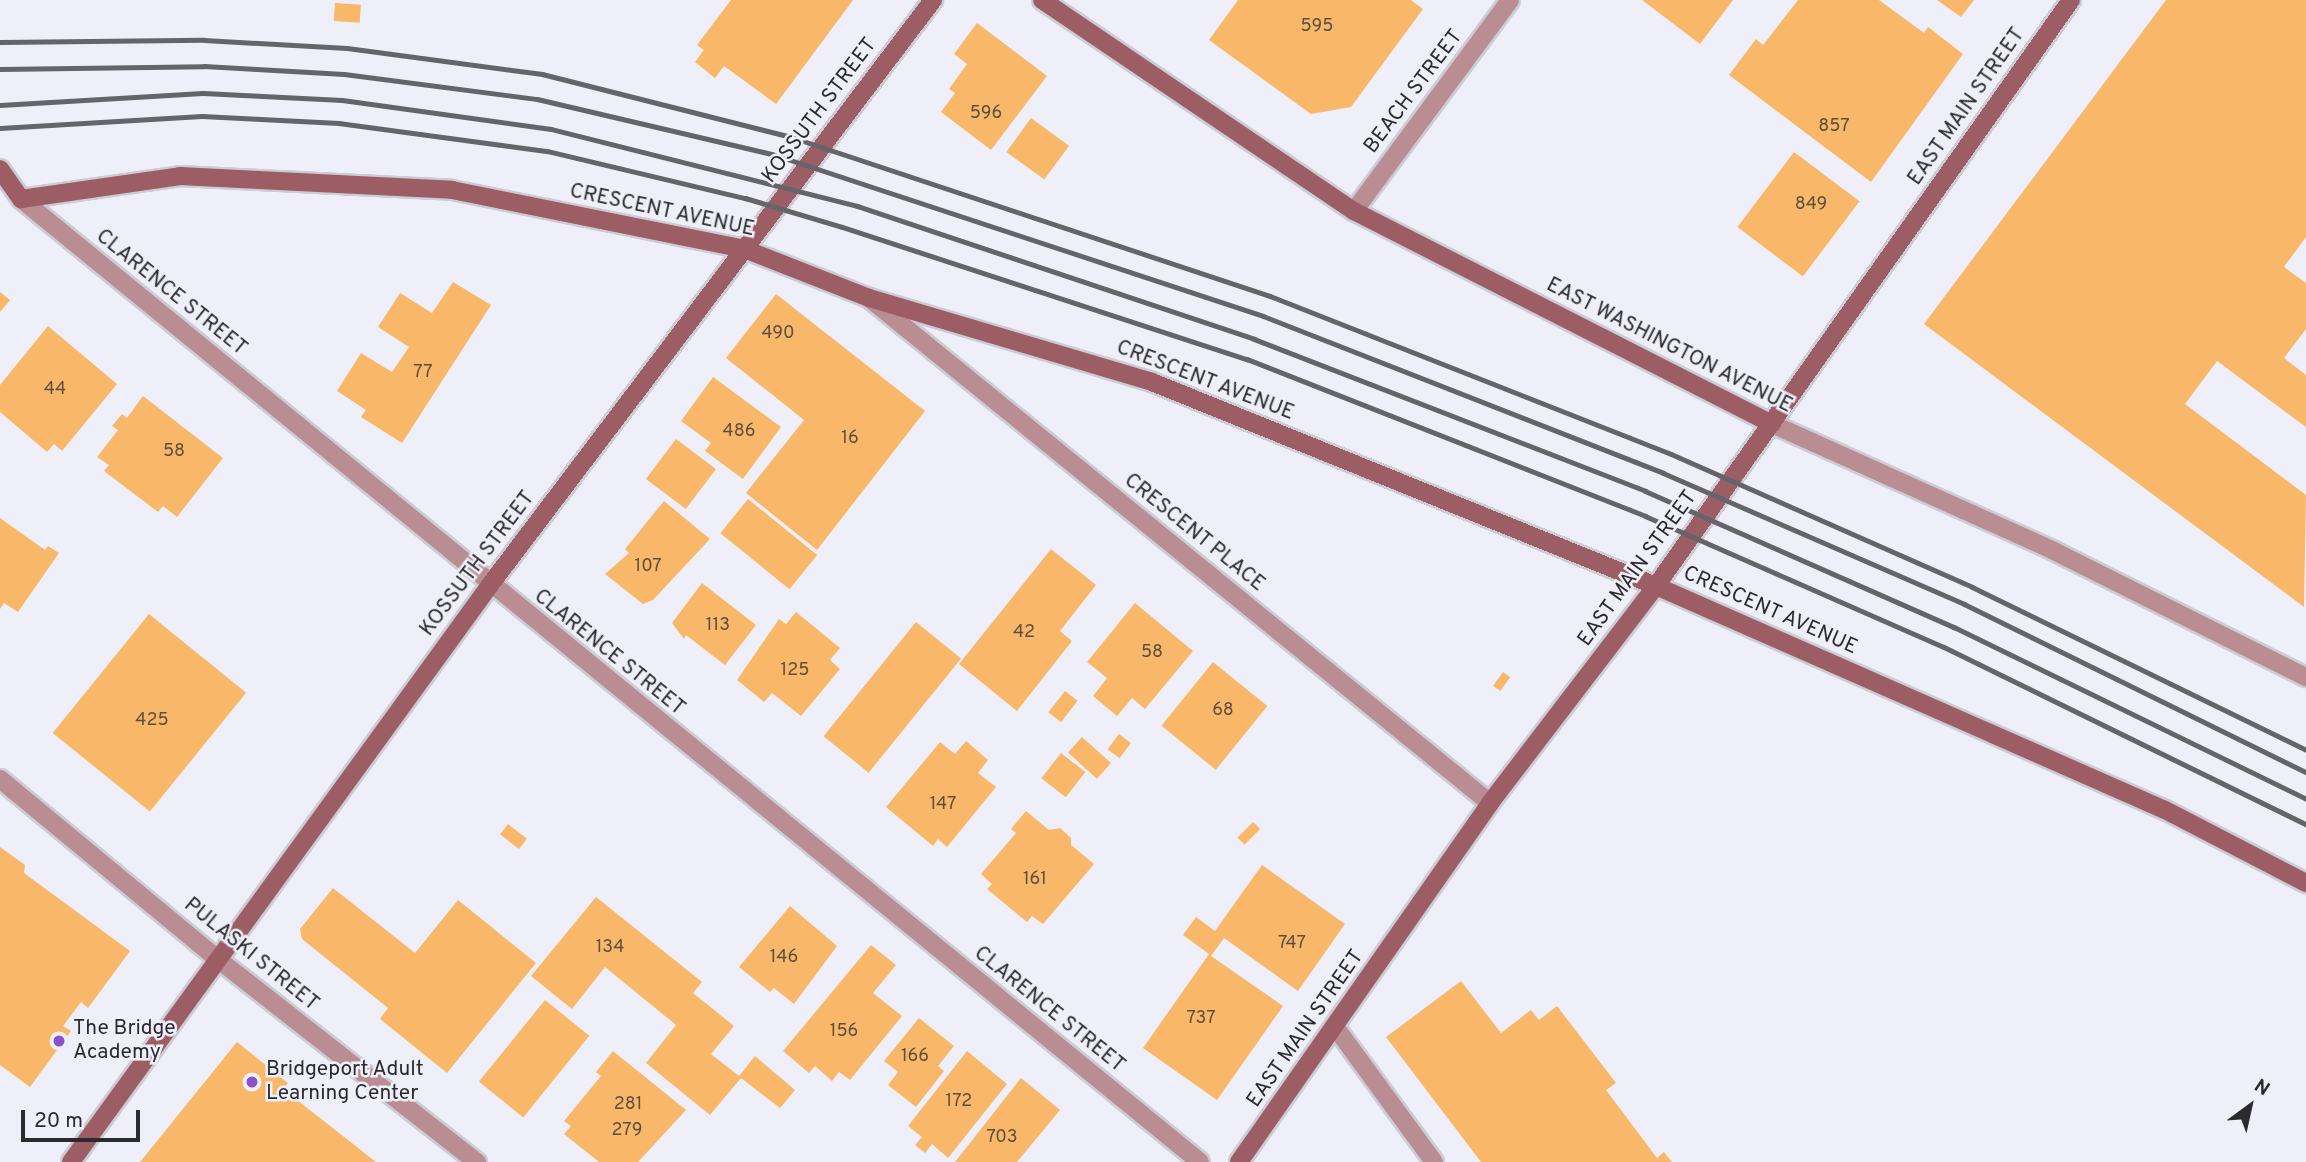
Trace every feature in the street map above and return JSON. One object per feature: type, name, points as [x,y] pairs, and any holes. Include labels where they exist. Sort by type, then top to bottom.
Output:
[{"type":"street","name":"KOSSUTH STREET","points":[[71,1162],[490,585],[933,0]]},
{"type":"street","name":"EAST WASHINGTON AVENUE","points":[[1042,0],[1354,211],[1772,424],[2054,551],[2306,677]]},
{"type":"street","name":"BEACH STREET","points":[[1354,211],[1510,0]]},
{"type":"street","name":"EAST MAIN STREET","points":[[1240,1162],[1336,1028],[1490,803],[1656,586],[2071,0]]},
{"type":"street","name":"CLARENCE STREET","points":[[0,169],[22,199],[490,585],[1200,1162]]},
{"type":"street","name":"CRESCENT AVENUE","points":[[22,199],[180,176],[453,190],[744,249],[869,298],[1152,382],[1656,586],[2165,810],[2306,883]]},
{"type":"street","name":"CRESCENT PLACE","points":[[869,298],[1490,803]]},
{"type":"street","name":"PULASKI STREET","points":[[0,779],[219,960],[477,1162]]},
{"type":"street","points":[[1336,1028],[1434,1162]]},
{"type":"building","points":[[731,0],[853,0],[776,104],[724,66],[715,78],[695,62],[704,50],[697,45]]},
{"type":"building","points":[[1238,0],[1411,0],[1423,9],[1351,107],[1311,114],[1209,40]]},
{"type":"building","points":[[1642,0],[1733,0],[1700,44]]},
{"type":"building","points":[[1798,0],[1879,0],[1924,33],[1928,27],[1963,54],[1871,182],[1729,75],[1756,39],[1763,45]]},
{"type":"building","points":[[1937,0],[1974,0],[1961,17]]},
{"type":"building","points":[[2166,0],[2306,0],[2306,237],[2284,267],[2306,283],[2306,329],[2284,358],[2306,375],[2306,427],[2217,361],[2185,404],[2306,495],[2304,607],[1924,324]]},
{"type":"building","points":[[335,3],[361,5],[360,23],[334,21]]},
{"type":"building","points":[[977,23],[1047,76],[991,150],[941,112],[955,93],[949,89],[967,64],[954,54]]},
{"type":"building","points":[[1031,118],[1069,146],[1044,180],[1006,152]]},
{"type":"building","points":[[1794,152],[1859,201],[1803,276],[1737,227]]},
{"type":"building","points":[[453,282],[491,305],[402,443],[361,417],[366,410],[337,391],[361,353],[392,372],[409,347],[378,327],[400,293],[432,313]]},
{"type":"building","points":[[0,292],[10,300],[0,312]]},
{"type":"building","points":[[776,294],[925,411],[817,550],[746,493],[804,420],[726,358]]},
{"type":"building","points":[[48,326],[117,384],[62,451],[54,444],[47,452],[0,412],[0,385]]},
{"type":"building","points":[[713,377],[781,427],[743,479],[705,451],[711,443],[681,421]]},
{"type":"building","points":[[143,396],[223,458],[177,517],[163,506],[158,512],[104,471],[109,465],[97,457],[118,430],[112,426],[122,414],[127,418]]},
{"type":"building","points":[[676,439],[716,469],[686,509],[646,479]]},
{"type":"building","points":[[748,499],[817,555],[789,589],[720,533]]},
{"type":"building","points":[[664,501],[710,539],[653,600],[643,604],[605,574],[629,553],[625,549]]},
{"type":"building","points":[[0,518],[45,550],[48,546],[59,553],[18,612],[4,603],[0,609]]},
{"type":"building","points":[[1051,549],[1096,585],[1060,631],[1072,641],[1017,711],[959,664]]},
{"type":"building","points":[[702,583],[756,625],[725,665],[686,635],[684,639],[672,623]]},
{"type":"building","points":[[1135,603],[1193,651],[1145,709],[1132,698],[1117,716],[1093,696],[1107,678],[1087,662]]},
{"type":"building","points":[[796,612],[840,648],[830,660],[840,669],[801,716],[772,693],[764,702],[737,680],[779,619],[786,624]]},
{"type":"building","points":[[149,614],[246,693],[150,812],[53,733]]},
{"type":"building","points":[[916,622],[961,659],[869,773],[823,736]]},
{"type":"building","points":[[1213,662],[1267,706],[1216,770],[1161,726]]},
{"type":"building","points":[[1503,672],[1510,677],[1500,691],[1493,686]]},
{"type":"building","points":[[1065,691],[1078,701],[1061,722],[1048,712]]},
{"type":"building","points":[[1119,734],[1131,743],[1120,758],[1108,749]]},
{"type":"building","points":[[1082,737],[1111,763],[1097,779],[1068,753]]},
{"type":"building","points":[[966,741],[988,760],[978,773],[996,787],[947,847],[938,839],[933,846],[886,807],[940,742],[955,754]]},
{"type":"building","points":[[1061,753],[1085,772],[1066,797],[1041,778]]},
{"type":"building","points":[[1026,811],[1049,830],[1060,828],[1071,838],[1071,845],[1094,864],[1043,924],[1032,916],[1027,922],[987,889],[992,884],[981,874],[1016,833],[1011,829]]},
{"type":"building","points":[[1253,822],[1260,829],[1245,845],[1237,838]]},
{"type":"building","points":[[508,824],[527,839],[519,849],[500,834]]},
{"type":"building","points":[[0,847],[25,865],[24,873],[130,951],[88,1008],[81,1002],[63,1026],[71,1031],[30,1087],[0,1065]]},
{"type":"building","points":[[1262,865],[1345,924],[1298,991],[1224,938],[1211,956],[1283,1006],[1217,1100],[1143,1048],[1209,954],[1183,935],[1196,917],[1215,931]]},
{"type":"building","points":[[333,888],[415,953],[458,900],[536,963],[447,1073],[380,1019],[388,1008],[302,939],[300,929]]},
{"type":"building","points":[[596,897],[702,982],[693,993],[734,1026],[711,1054],[739,1076],[755,1056],[795,1090],[780,1108],[741,1078],[710,1115],[646,1063],[676,1025],[605,967],[572,1009],[531,976]]},
{"type":"building","points":[[790,906],[837,946],[794,1004],[774,988],[770,992],[739,967]]},
{"type":"building","points":[[871,945],[896,965],[873,993],[902,1016],[850,1080],[839,1072],[832,1081],[815,1066],[809,1073],[783,1051]]},
{"type":"building","points":[[1461,981],[1501,1033],[1531,1010],[1539,1020],[1557,1006],[1616,1083],[1606,1090],[1657,1158],[1664,1152],[1672,1162],[1481,1162],[1386,1037]]},
{"type":"building","points":[[545,1000],[589,1036],[523,1117],[479,1082]]},
{"type":"building","points":[[919,1018],[954,1046],[938,1066],[944,1071],[916,1107],[888,1085],[898,1072],[884,1061]]},
{"type":"building","points":[[237,1042],[288,1083],[283,1089],[376,1162],[140,1162]]},
{"type":"building","points":[[613,1051],[686,1110],[638,1162],[599,1162],[564,1134],[571,1126],[564,1121],[601,1076],[596,1072]]},
{"type":"building","points":[[967,1051],[1007,1084],[948,1158],[932,1144],[925,1153],[915,1145],[922,1137],[908,1126]]},
{"type":"building","points":[[1021,1078],[1060,1110],[1017,1162],[955,1162]]},
{"type":"railway","points":[[0,42],[204,40],[347,48],[542,74],[791,137],[1270,296],[1671,454],[1972,587],[2306,750]]},
{"type":"railway","points":[[0,69],[204,66],[344,74],[537,99],[772,154],[1263,316],[1663,473],[1964,604],[2306,772]]},
{"type":"railway","points":[[0,105],[203,93],[342,100],[551,129],[857,206],[1254,339],[1645,491],[1954,627],[2306,799]]},
{"type":"railway","points":[[0,128],[202,116],[339,123],[547,151],[745,198],[842,227],[1247,359],[1645,516],[1944,647],[2306,824]]},
{"type":"place","name":"The Bridge Academy","points":[[59,1041]]},
{"type":"place","name":"Bridgeport Adult Learning Center","points":[[252,1082]]}]
